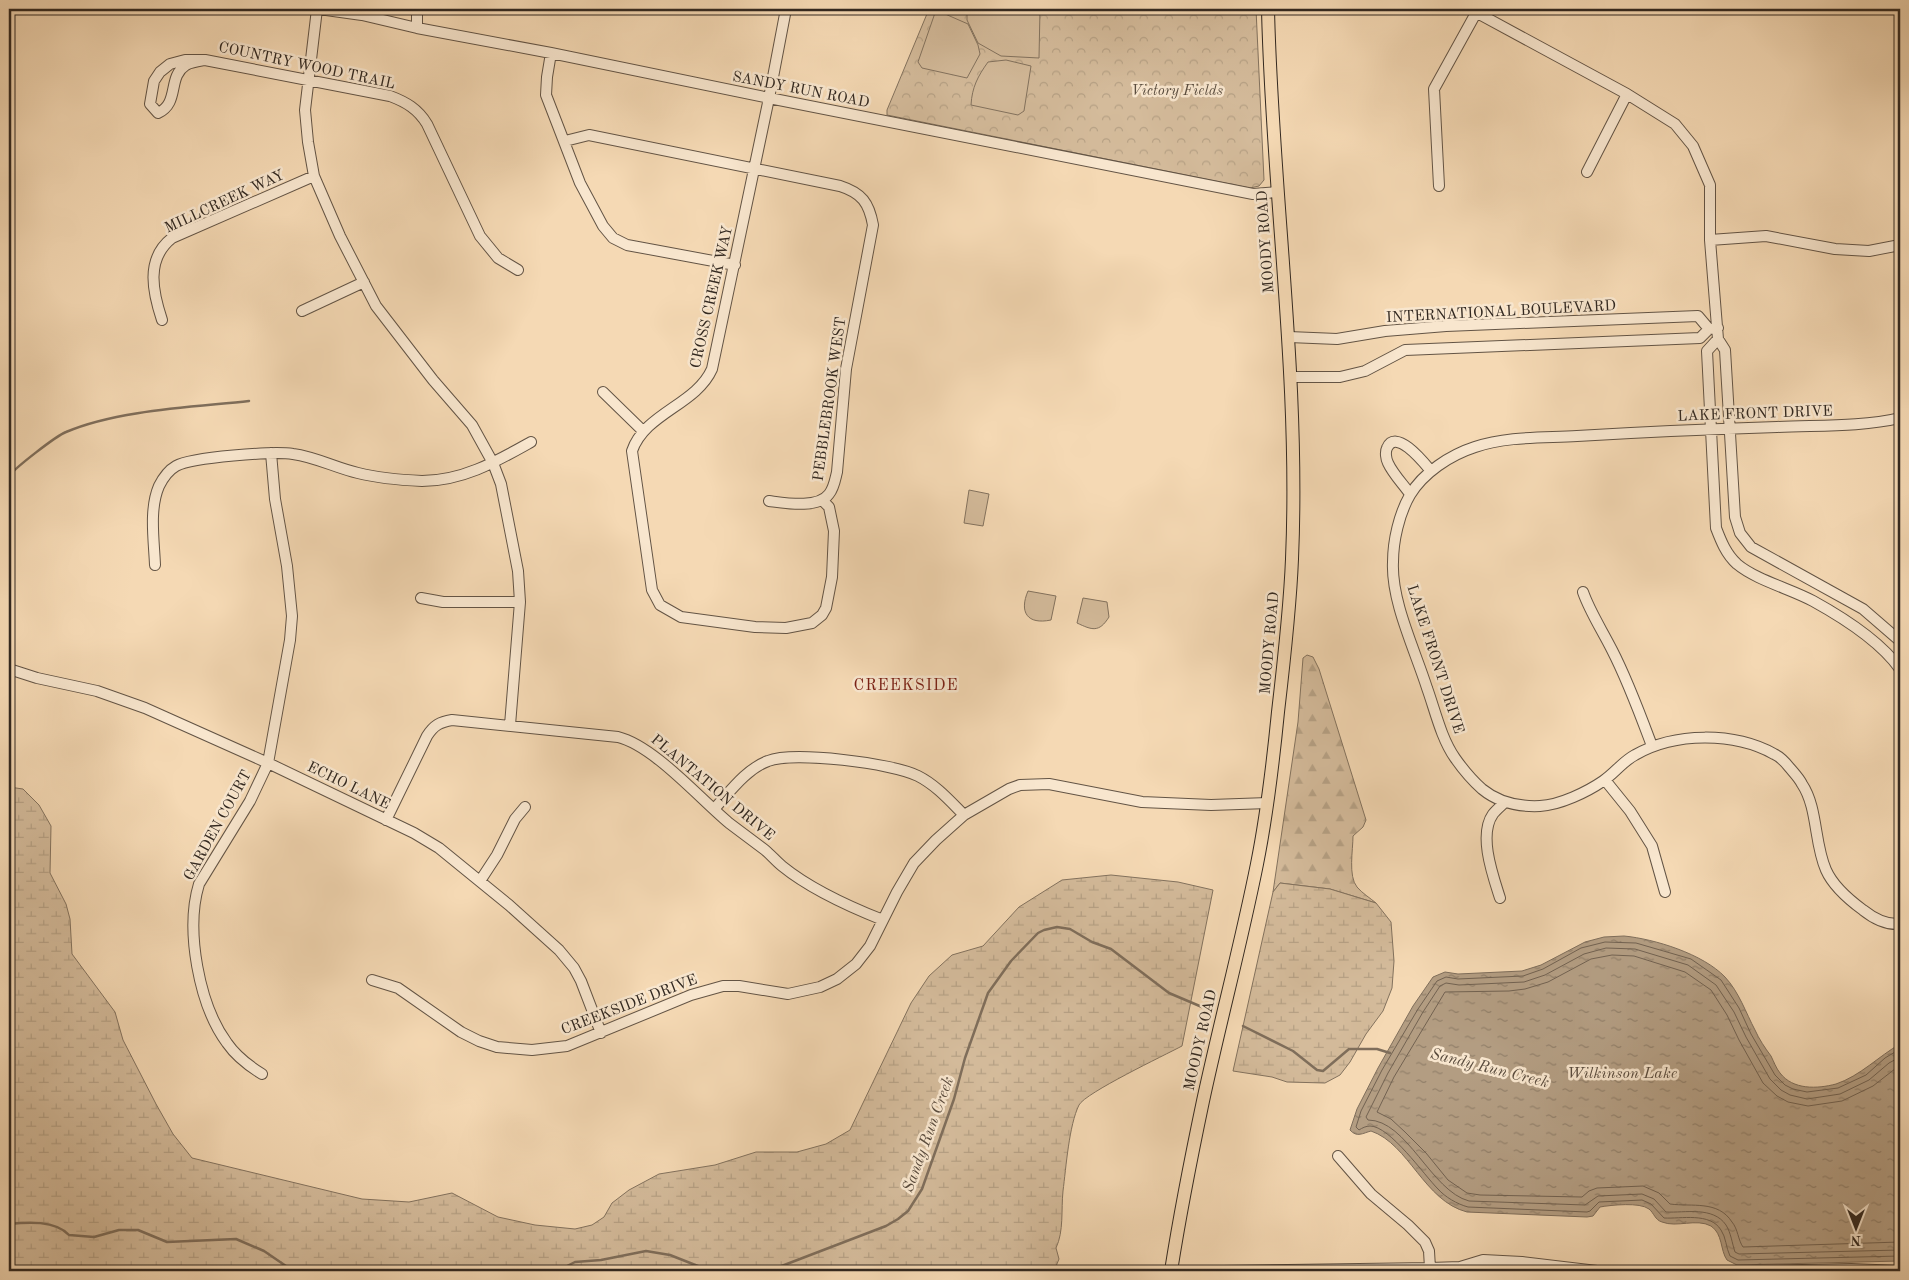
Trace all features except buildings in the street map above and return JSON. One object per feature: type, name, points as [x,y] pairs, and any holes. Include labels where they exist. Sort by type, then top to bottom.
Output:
[{"type":"main road","name":"MOODY ROAD","points":[[1171,1271],[1203,1102],[1254,875],[1268,803],[1284,661],[1292,559],[1294,451],[1291,377],[1277,192],[1268,9]]},
{"type":"street","name":"SANDY RUN ROAD","points":[[318,9],[362,15],[417,28],[551,53],[1253,194],[1277,192]]},
{"type":"street","points":[[318,9],[307,79],[305,110],[314,176],[340,236],[382,314],[433,380],[472,425],[493,463],[501,484],[518,571],[520,602],[510,726]]},
{"type":"street","points":[[417,9],[417,28]]},
{"type":"street","name":"CROSS CREEK WAY","points":[[729,624],[681,617],[660,605],[652,590],[636,477],[632,462],[632,451],[643,431],[708,379],[716,356],[770,98],[786,9]]},
{"type":"street","points":[[1439,186],[1434,89],[1473,11],[1627,94],[1675,124],[1693,146],[1710,185],[1710,240],[1715,332],[1708,351],[1716,528],[1724,547],[1737,564],[1764,580],[1813,601],[1861,632],[1889,656],[1900,669]]},
{"type":"street","points":[[551,53],[546,95],[580,183],[603,226],[613,238],[636,247],[735,265]]},
{"type":"street","name":"COUNTRY WOOD TRAIL","points":[[205,60],[186,65],[177,74],[169,105],[158,113],[150,104],[154,81],[160,72],[170,64],[185,60],[205,60],[307,79],[390,96],[406,102],[421,114],[480,236],[498,258],[518,270]]},
{"type":"street","points":[[1587,172],[1627,94]]},
{"type":"street","name":"PEBBLEBROOK WEST","points":[[565,141],[589,135],[831,184],[851,190],[859,195],[871,212],[873,225],[871,238],[846,369],[837,472],[829,495],[822,500],[829,508],[834,531],[832,578],[826,608],[822,615],[812,623],[786,628],[729,624]]},
{"type":"street","name":"MILLCREEK WAY","points":[[162,320],[154,294],[154,269],[157,257],[166,243],[172,238],[314,176]]},
{"type":"street","points":[[1710,240],[1766,236],[1835,249],[1869,251],[1900,245]]},
{"type":"street","points":[[302,311],[364,282]]},
{"type":"street","name":"INTERNATIONAL BOULEVARD","points":[[1289,338],[1338,339],[1385,331],[1446,326],[1698,316],[1715,332]]},
{"type":"street","points":[[1291,377],[1340,377],[1365,372],[1405,350],[1700,338],[1715,332]]},
{"type":"street","points":[[1715,332],[1726,350],[1735,517],[1740,533],[1751,547],[1863,610],[1900,642],[1889,656]]},
{"type":"street","points":[[602,392],[643,431]]},
{"type":"street","name":"LAKE FRONT DRIVE","points":[[1900,418],[1887,421],[1843,424],[1522,439],[1478,446],[1459,453],[1431,471],[1410,494],[1400,520],[1392,563],[1395,590],[1440,724],[1454,756],[1482,789],[1504,803],[1542,806],[1563,802],[1605,780],[1634,755],[1652,746],[1701,737],[1743,742],[1779,756],[1804,786],[1826,870],[1838,889],[1871,917],[1892,925],[1900,924]]},
{"type":"street","points":[[155,565],[155,498],[164,477],[177,465],[192,460],[290,453],[310,457],[358,473],[392,479],[423,481],[454,478],[493,463],[531,442]]},
{"type":"street","points":[[1410,494],[1387,462],[1386,449],[1389,444],[1402,442],[1419,456],[1431,471]]},
{"type":"street","name":"GARDEN COURT","points":[[262,1074],[247,1064],[228,1044],[213,1020],[201,985],[194,922],[195,899],[199,884],[250,801],[268,763],[290,640],[292,616],[287,566],[275,499],[271,453]]},
{"type":"street","points":[[769,501],[801,504],[822,500]]},
{"type":"street","points":[[1582,592],[1633,694],[1652,746]]},
{"type":"street","points":[[421,598],[443,602],[520,602]]},
{"type":"street","name":"ECHO LANE","points":[[9,668],[37,678],[81,686],[145,708],[268,763],[414,832],[439,848],[480,881],[559,950],[574,968],[581,981],[601,1033]]},
{"type":"street","name":"PLANTATION DRIVE","points":[[386,820],[427,736],[433,726],[441,722],[452,720],[629,739],[665,765],[728,822],[796,876],[844,903],[883,920]]},
{"type":"street","points":[[714,809],[759,765],[779,758],[795,757],[857,762],[902,769],[919,776],[934,787],[964,815]]},
{"type":"street","points":[[1605,780],[1630,810],[1652,846],[1665,892]]},
{"type":"street","name":"CREEKSIDE DRIVE","points":[[372,980],[398,988],[461,1032],[479,1041],[497,1047],[532,1050],[567,1046],[690,995],[723,986],[739,986],[788,994],[820,987],[837,979],[856,964],[870,946],[897,892],[914,864],[936,840],[964,815],[1009,789],[1020,785],[1050,784],[1142,802],[1211,805],[1268,803]]},
{"type":"street","points":[[1500,898],[1486,845],[1488,826],[1492,814],[1504,803]]},
{"type":"street","points":[[480,881],[497,855],[515,819],[526,807]]},
{"type":"street","points":[[1338,1156],[1371,1194],[1425,1242],[1430,1268]]},
{"type":"street","points":[[1223,1271],[1460,1267],[1483,1260],[1522,1262],[1597,1271]]},
{"type":"street","points":[[1751,1271],[1851,1269],[1900,1271]]},
{"type":"green space","name":"Victory Fields","points":[[929,9],[1256,9],[1264,180],[1259,186],[1250,188],[887,115],[887,110]]},
{"type":"green space","points":[[967,9],[1040,9],[1039,58],[1001,56],[978,43],[967,20]]},
{"type":"green space","points":[[936,10],[968,24],[978,45],[980,54],[967,78],[922,68],[918,62]]},
{"type":"green space","points":[[1006,60],[1031,66],[1024,111],[1018,115],[971,105],[976,82],[988,62]]},
{"type":"green space","points":[[969,490],[989,494],[983,526],[964,523]]},
{"type":"green space","points":[[1028,591],[1056,596],[1051,620],[1036,621],[1027,615],[1024,605]]},
{"type":"green space","points":[[1083,598],[1107,602],[1109,617],[1102,626],[1095,629],[1077,623]]},
{"type":"green space","points":[[1307,655],[1313,657],[1319,669],[1366,820],[1363,827],[1353,836],[1352,863],[1354,882],[1357,887],[1376,903],[1330,889],[1280,883],[1273,892],[1298,722],[1303,658]]},
{"type":"green space","points":[[9,787],[23,789],[39,805],[51,826],[50,873],[66,904],[70,919],[72,954],[115,1012],[123,1040],[156,1104],[173,1134],[192,1158],[362,1199],[409,1202],[452,1193],[498,1217],[535,1225],[575,1229],[592,1225],[604,1217],[612,1203],[629,1190],[659,1174],[715,1165],[756,1152],[797,1152],[826,1144],[850,1130],[911,1003],[929,976],[952,955],[983,946],[1019,907],[1062,880],[1111,875],[1178,882],[1213,890],[1182,1046],[1110,1083],[1084,1099],[1079,1105],[1068,1147],[1061,1228],[1056,1248],[1059,1259],[1054,1271],[9,1271]]},
{"type":"green space","points":[[1280,883],[1330,889],[1376,903],[1391,922],[1394,961],[1392,988],[1383,1011],[1340,1075],[1325,1083],[1287,1082],[1272,1077],[1233,1071],[1273,892]]},
{"type":"water","name":"Wilkinson Lake","points":[[1624,936],[1650,940],[1678,949],[1716,969],[1734,989],[1758,1037],[1779,1071],[1785,1079],[1792,1083],[1806,1087],[1836,1084],[1861,1071],[1900,1044],[1900,1261],[1737,1265],[1727,1260],[1718,1233],[1711,1226],[1699,1223],[1668,1224],[1658,1220],[1649,1209],[1639,1205],[1600,1207],[1593,1216],[1587,1217],[1467,1212],[1452,1206],[1439,1197],[1407,1159],[1384,1138],[1371,1131],[1355,1134],[1350,1130],[1357,1109],[1378,1068],[1413,1006],[1433,977],[1445,972],[1458,974],[1522,971],[1541,965],[1585,942],[1604,937]]},
{"type":"waterway","points":[[9,476],[27,459],[54,439],[66,432],[86,425],[132,414],[249,401]]},
{"type":"waterway","name":"Sandy Run Creek","points":[[557,1271],[575,1262],[601,1260],[646,1251],[670,1255],[708,1270],[779,1267],[886,1226],[898,1219],[908,1211],[922,1189],[954,1099],[965,1058],[988,993],[1011,961],[1038,933],[1044,930],[1057,927],[1070,929],[1092,942],[1111,949],[1169,993],[1202,1007]]},
{"type":"waterway","name":"Sandy Run Creek","points":[[1243,1026],[1293,1051],[1317,1070],[1323,1071],[1349,1049],[1377,1049],[1390,1053]]},
{"type":"waterway","name":"Sandy Run Creek","points":[[9,1224],[49,1224],[69,1235],[94,1237],[119,1230],[138,1230],[167,1242],[236,1239],[264,1251],[286,1266],[346,1267],[360,1271]]},
{"type":"district","name":"CREEKSIDE","points":[[906,684]]}]
